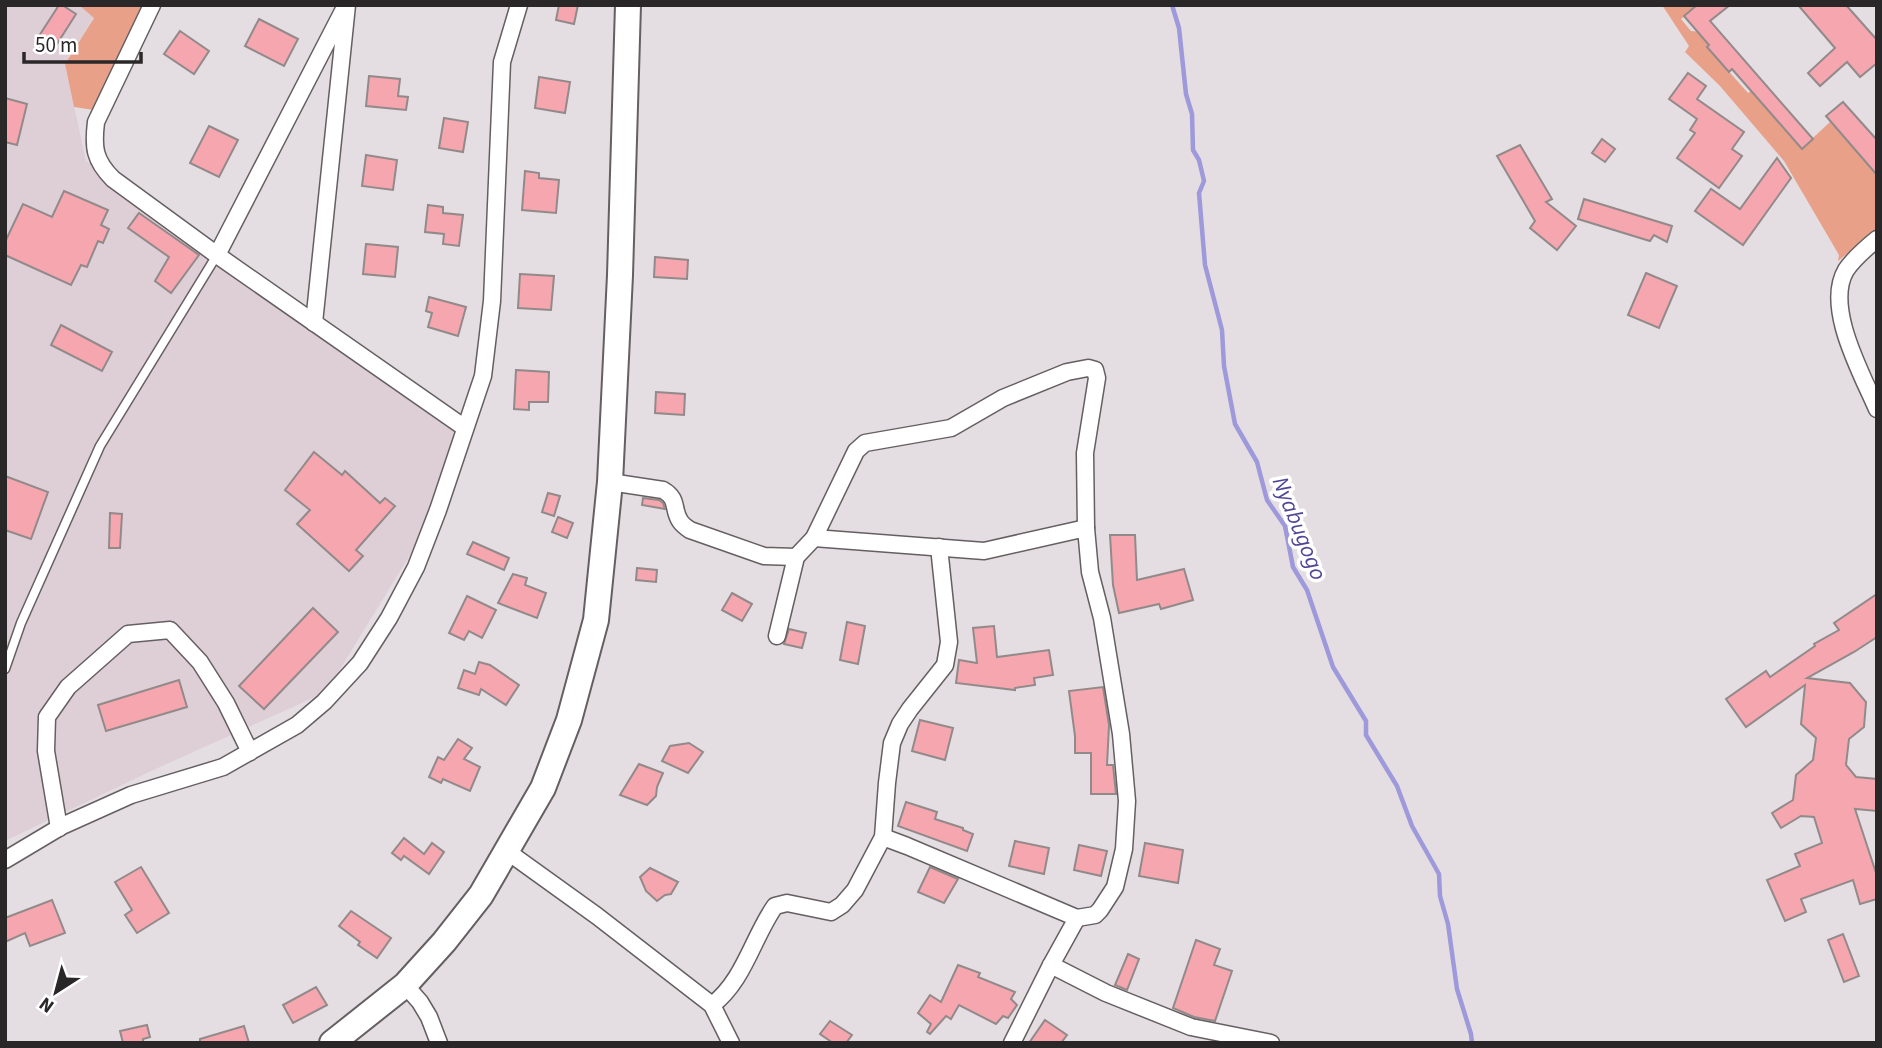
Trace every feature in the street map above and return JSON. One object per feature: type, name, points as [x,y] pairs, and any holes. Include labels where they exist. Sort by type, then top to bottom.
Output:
[{"type":"main road","points":[[332,1043],[405,985],[481,895],[543,788],[569,720],[596,620],[610,482],[628,5]]},
{"type":"street","points":[[152,5],[96,122],[94,139],[102,168],[113,179],[218,255],[465,428]]},
{"type":"street","points":[[218,255],[346,5]]},
{"type":"street","points":[[314,323],[346,5]]},
{"type":"street","points":[[5,860],[59,828],[131,795],[223,767],[297,725],[324,702],[360,663],[389,618],[416,567],[483,376],[492,301],[502,62],[519,5]]},
{"type":"street","points":[[1877,239],[1865,248],[1846,271],[1840,285],[1839,300],[1853,359],[1877,409]]},
{"type":"street","points":[[777,636],[796,557],[814,538],[856,451],[866,443],[951,428],[1003,398],[1068,372],[1088,368],[1095,370],[1097,378],[1085,453],[1086,528],[1090,572],[1102,618],[1121,734],[1127,801],[1124,849],[1115,887],[1095,915],[1077,918],[883,837]]},
{"type":"street","points":[[610,482],[663,490],[675,501],[681,523],[690,530],[764,556],[796,557]]},
{"type":"street","points":[[814,538],[984,551],[1086,528]]},
{"type":"street","points":[[712,1005],[724,995],[775,906],[787,903],[831,912],[842,905],[855,890],[883,837],[892,743],[910,709],[945,665],[949,642],[939,547]]},
{"type":"street","points":[[59,828],[46,751],[47,717],[68,687],[128,634],[170,630],[200,662],[226,703],[250,751]]},
{"type":"street","points":[[508,852],[597,916],[712,1005],[731,1043]]},
{"type":"street","points":[[1012,1043],[1077,918]]},
{"type":"street","points":[[1051,965],[1106,993],[1191,1027],[1270,1043]]},
{"type":"street","points":[[405,985],[429,1017],[439,1043]]},
{"type":"lane","points":[[5,669],[21,623],[100,446],[218,255]]},
{"type":"shaded area","points":[[5,5],[79,5],[94,17],[65,64],[86,161],[458,433],[421,537],[326,692],[5,841]]},
{"type":"shaded area","points":[[79,5],[145,5],[94,110],[74,107],[65,64],[94,18]]},
{"type":"shaded area","points":[[1662,5],[1697,5],[1681,19],[1691,31],[1721,34],[1707,47],[1802,148],[1830,122],[1877,173],[1877,229],[1838,261],[1839,255],[1784,161],[1720,86],[1685,52],[1689,46]]},
{"type":"building","points":[[59,5],[76,14],[55,47],[39,36]]},
{"type":"building","points":[[559,5],[578,5],[574,24],[556,20]]},
{"type":"building","points":[[1697,5],[1730,5],[1710,21],[1813,139],[1802,149],[1732,69],[1729,72],[1684,16]]},
{"type":"building","points":[[1798,5],[1846,5],[1877,40],[1877,63],[1860,77],[1847,62],[1820,86],[1808,73],[1835,48]]},
{"type":"building","points":[[259,19],[298,39],[284,66],[245,46]]},
{"type":"building","points":[[180,31],[209,51],[194,74],[164,54]]},
{"type":"building","points":[[1688,73],[1706,86],[1697,99],[1744,132],[1732,149],[1742,156],[1719,188],[1677,158],[1695,133],[1690,130],[1697,119],[1669,99]]},
{"type":"building","points":[[369,76],[400,79],[398,96],[408,97],[406,110],[366,106]]},
{"type":"building","points":[[539,77],[570,82],[565,113],[535,108]]},
{"type":"building","points":[[5,98],[27,104],[17,145],[5,142]]},
{"type":"building","points":[[1843,102],[1877,140],[1877,175],[1826,116]]},
{"type":"building","points":[[444,118],[468,122],[463,152],[439,148]]},
{"type":"building","points":[[209,126],[238,140],[219,177],[190,163]]},
{"type":"building","points":[[1602,139],[1615,149],[1605,162],[1592,153]]},
{"type":"building","points":[[1520,145],[1552,199],[1546,202],[1576,226],[1557,250],[1530,228],[1535,221],[1497,156]]},
{"type":"building","points":[[366,155],[397,160],[393,190],[362,186]]},
{"type":"building","points":[[1777,158],[1791,178],[1743,245],[1695,211],[1711,189],[1740,209]]},
{"type":"building","points":[[525,171],[539,173],[539,178],[559,180],[556,213],[522,210]]},
{"type":"building","points":[[64,191],[108,210],[101,225],[109,229],[103,243],[98,241],[87,267],[81,265],[71,285],[5,255],[5,242],[23,204],[52,217]]},
{"type":"building","points":[[1584,199],[1672,226],[1667,242],[1654,235],[1650,241],[1578,219]]},
{"type":"building","points":[[428,205],[443,207],[443,213],[463,215],[459,246],[443,244],[444,234],[425,232]]},
{"type":"building","points":[[139,213],[199,255],[171,293],[155,281],[169,257],[128,228]]},
{"type":"building","points":[[366,244],[398,247],[395,277],[363,274]]},
{"type":"building","points":[[655,257],[688,260],[687,279],[654,277]]},
{"type":"building","points":[[1646,273],[1677,286],[1659,328],[1628,315]]},
{"type":"building","points":[[520,274],[554,276],[551,310],[518,308]]},
{"type":"building","points":[[429,297],[466,307],[458,336],[428,327],[432,313],[426,311]]},
{"type":"building","points":[[61,325],[112,352],[102,371],[51,345]]},
{"type":"building","points":[[516,370],[549,372],[548,402],[529,402],[529,410],[514,409]]},
{"type":"building","points":[[656,392],[685,394],[684,415],[655,413]]},
{"type":"building","points":[[314,452],[342,475],[345,471],[380,503],[385,498],[395,506],[356,550],[363,556],[349,571],[297,524],[310,510],[285,490]]},
{"type":"building","points":[[5,476],[48,492],[31,539],[5,530]]},
{"type":"building","points":[[548,493],[560,496],[554,516],[542,512]]},
{"type":"building","points":[[643,498],[659,500],[665,509],[642,505]]},
{"type":"building","points":[[110,513],[122,514],[120,548],[109,548]]},
{"type":"building","points":[[558,517],[573,523],[567,538],[552,532]]},
{"type":"building","points":[[1110,535],[1135,535],[1137,580],[1184,569],[1193,600],[1161,609],[1159,604],[1119,613],[1113,585]]},
{"type":"building","points":[[473,542],[509,558],[504,570],[467,554]]},
{"type":"building","points":[[637,568],[657,570],[656,582],[636,580]]},
{"type":"building","points":[[513,574],[527,578],[525,585],[546,593],[537,618],[498,603]]},
{"type":"building","points":[[732,593],[752,604],[742,621],[722,610]]},
{"type":"building","points":[[1877,594],[1877,637],[1807,678],[1850,683],[1866,702],[1864,727],[1849,739],[1846,765],[1856,777],[1877,779],[1877,811],[1855,809],[1877,876],[1877,899],[1860,904],[1853,880],[1801,899],[1806,912],[1785,921],[1767,880],[1800,866],[1795,854],[1822,843],[1814,817],[1801,816],[1781,828],[1772,813],[1793,800],[1796,775],[1813,760],[1816,738],[1801,724],[1805,685],[1746,727],[1726,699],[1766,671],[1770,677],[1815,646],[1814,644],[1839,630],[1834,623]]},
{"type":"building","points":[[467,596],[496,610],[482,638],[469,631],[464,640],[449,633]]},
{"type":"building","points":[[313,608],[338,632],[264,709],[239,686]]},
{"type":"building","points":[[847,622],[865,626],[858,664],[840,660]]},
{"type":"building","points":[[994,626],[997,657],[1049,650],[1053,675],[1034,678],[1035,685],[1015,690],[956,683],[959,660],[977,663],[973,628]]},
{"type":"building","points":[[789,629],[806,633],[802,648],[784,644]]},
{"type":"building","points":[[479,662],[490,665],[519,685],[506,705],[481,689],[479,695],[458,688],[464,670],[475,674]]},
{"type":"building","points":[[179,680],[187,707],[106,731],[98,705]]},
{"type":"building","points":[[1103,687],[1109,725],[1107,765],[1113,765],[1116,794],[1091,794],[1091,753],[1075,753],[1069,691]]},
{"type":"building","points":[[920,720],[953,728],[945,760],[912,751]]},
{"type":"building","points":[[458,739],[472,748],[464,759],[480,767],[470,791],[443,779],[441,783],[429,777],[438,757],[444,760]]},
{"type":"building","points":[[689,743],[703,752],[688,773],[662,761],[670,746]]},
{"type":"building","points":[[639,764],[663,773],[656,796],[647,805],[620,795]]},
{"type":"building","points":[[906,802],[937,812],[935,819],[973,834],[967,851],[898,826]]},
{"type":"building","points":[[404,838],[424,854],[432,843],[444,852],[429,874],[404,856],[401,860],[392,853]]},
{"type":"building","points":[[1015,841],[1049,848],[1044,874],[1009,866]]},
{"type":"building","points":[[1145,843],[1183,850],[1178,883],[1139,876]]},
{"type":"building","points":[[1079,845],[1107,851],[1101,876],[1074,870]]},
{"type":"building","points":[[141,867],[169,913],[137,933],[125,915],[132,910],[115,882]]},
{"type":"building","points":[[930,867],[958,879],[944,903],[918,892]]},
{"type":"building","points":[[650,868],[678,882],[671,894],[657,901],[646,891],[640,877]]},
{"type":"building","points":[[52,900],[65,933],[30,946],[25,933],[5,942],[5,918]]},
{"type":"building","points":[[351,911],[391,938],[377,958],[358,945],[360,942],[339,926]]},
{"type":"building","points":[[1843,934],[1859,976],[1844,982],[1828,940]]},
{"type":"building","points":[[1196,940],[1220,949],[1214,965],[1232,971],[1215,1021],[1194,1017],[1173,1008]]},
{"type":"building","points":[[1128,954],[1139,959],[1127,990],[1115,985]]},
{"type":"building","points":[[958,965],[980,973],[978,977],[1015,992],[1011,999],[1017,1005],[1008,1018],[1003,1016],[996,1024],[959,1005],[951,1019],[946,1016],[930,1034],[927,1032],[931,1024],[918,1013],[930,995],[941,1002]]},
{"type":"building","points":[[316,987],[327,1005],[293,1023],[283,1005]]},
{"type":"building","points":[[1045,1020],[1067,1035],[1061,1043],[1029,1043]]},
{"type":"building","points":[[830,1021],[852,1035],[846,1043],[833,1043],[820,1034]]},
{"type":"building","points":[[147,1025],[150,1037],[143,1039],[143,1043],[123,1043],[120,1031]]},
{"type":"building","points":[[244,1026],[249,1043],[200,1043],[200,1039]]},
{"type":"waterway","name":"Nyabugogo","points":[[1172,5],[1179,28],[1186,94],[1192,114],[1193,150],[1199,160],[1204,181],[1199,193],[1205,265],[1222,330],[1224,366],[1235,424],[1257,462],[1267,500],[1285,526],[1293,567],[1307,590],[1333,667],[1366,721],[1366,735],[1397,786],[1412,826],[1439,874],[1440,896],[1448,924],[1457,989],[1472,1043]]}]
